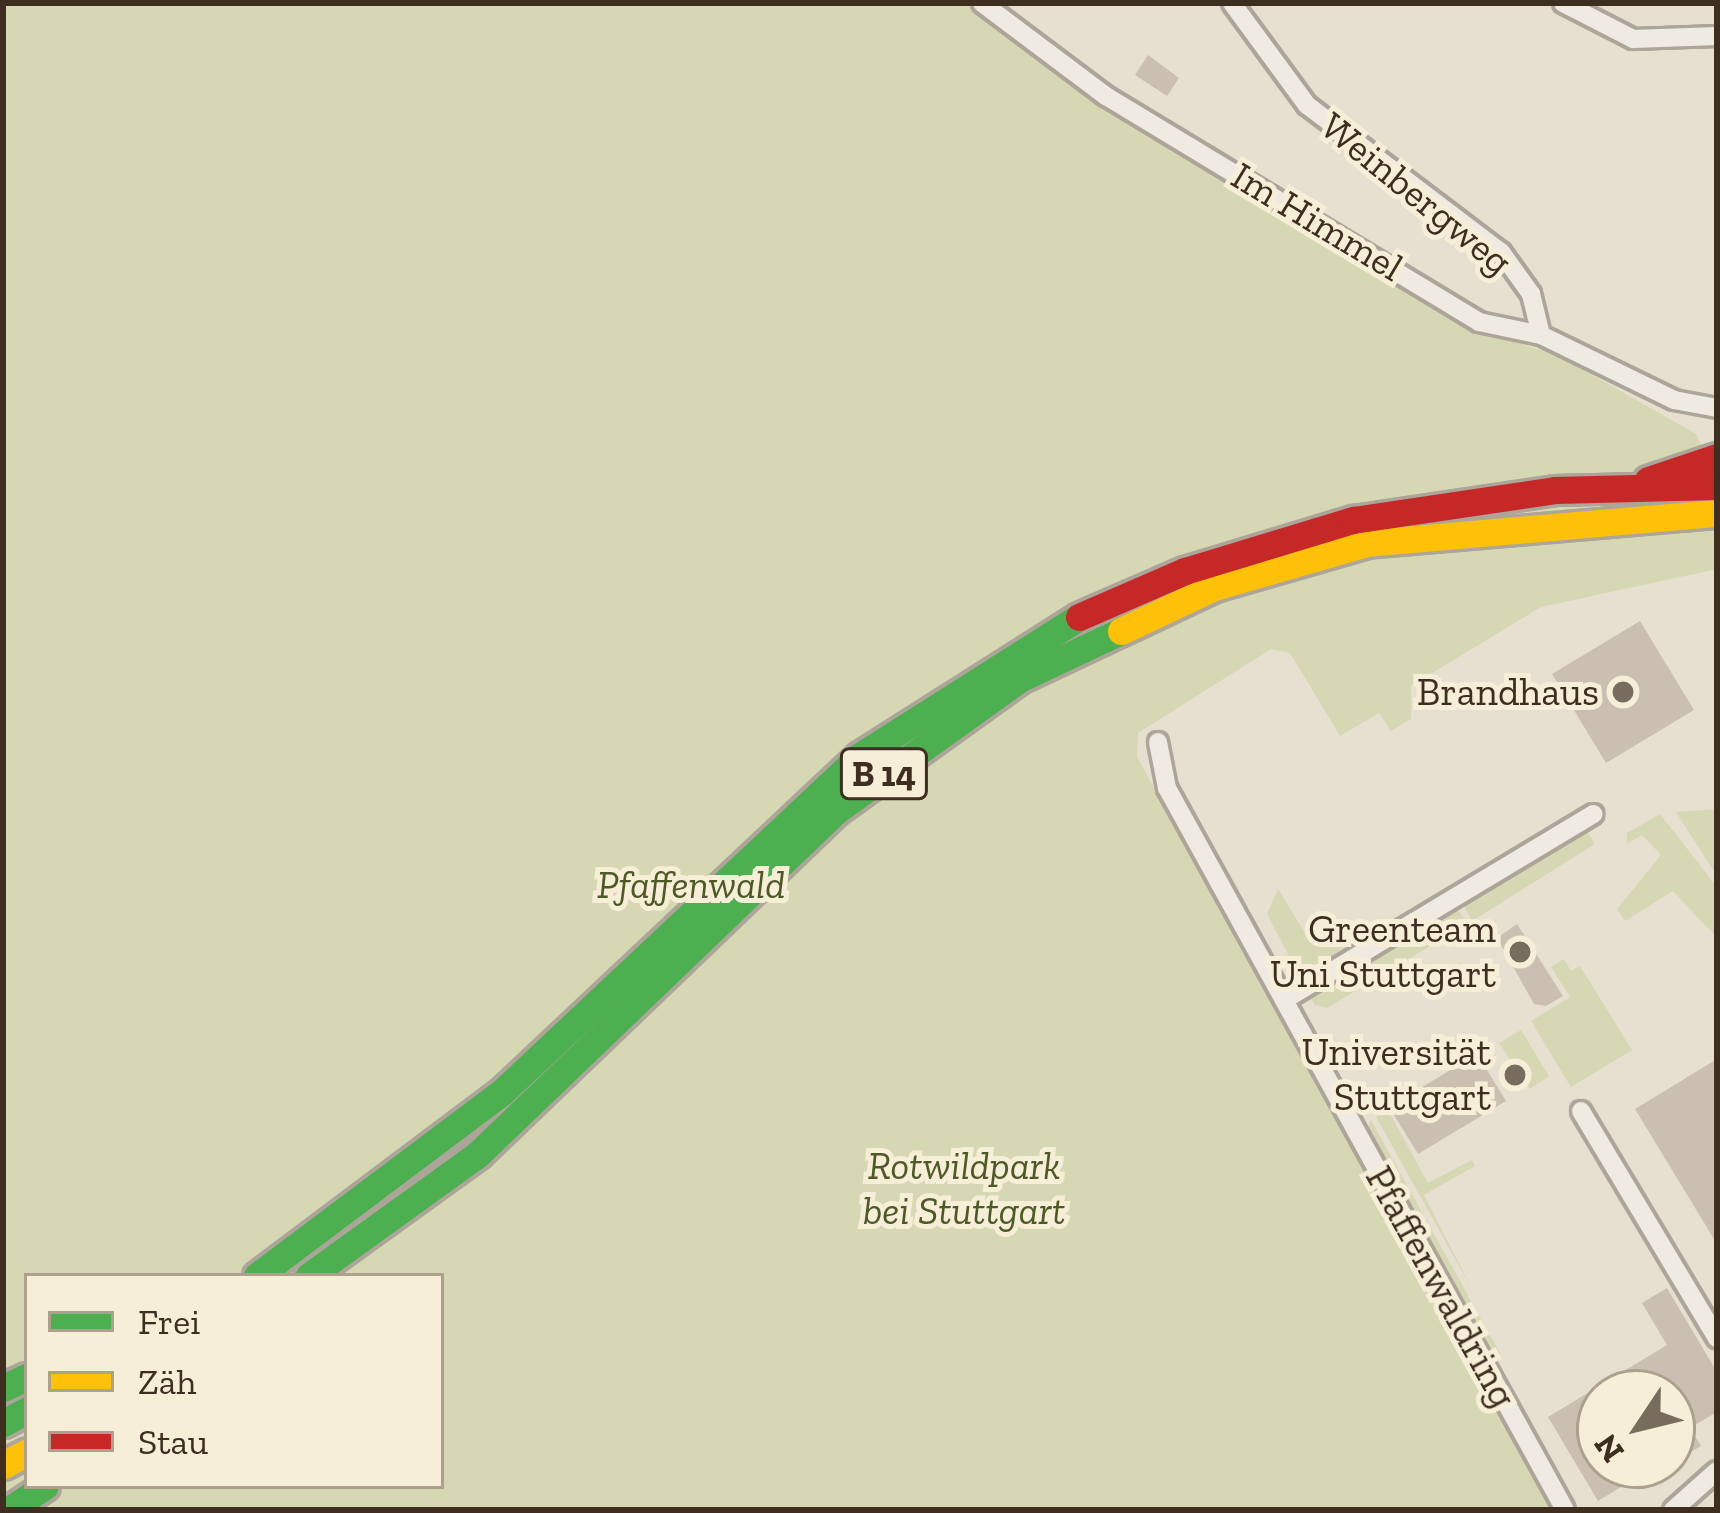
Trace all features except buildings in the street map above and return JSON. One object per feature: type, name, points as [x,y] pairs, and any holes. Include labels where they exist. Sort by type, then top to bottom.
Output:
[{"type":"highway","name":"B 14","points":[[1629,487],[1717,457]]},
{"type":"highway","name":"B 14","points":[[248,1273],[302,1244],[502,1092],[860,756],[1029,645],[1132,592],[1296,534],[1447,502],[1629,487],[1717,486]]},
{"type":"highway","name":"B 14","points":[[313,1273],[396,1215],[519,1117],[837,811],[1019,679],[1136,619],[1282,565],[1413,536],[1717,513]]},
{"type":"highway","name":"B 14","points":[[1557,523],[1565,534],[1717,535]]},
{"type":"highway","points":[[346,1273],[396,1215]]},
{"type":"highway","points":[[261,1273],[302,1244]]},
{"type":"highway","points":[[9,1510],[40,1489]]},
{"type":"street","name":"Im Himmel","points":[[982,3],[1106,96],[1479,322],[1541,334],[1674,400],[1717,408]]},
{"type":"street","name":"Weinbergweg","points":[[1232,3],[1307,105],[1501,252],[1531,294],[1541,334]]},
{"type":"street","points":[[1563,3],[1633,39],[1717,36]]},
{"type":"street","name":"Pfaffenwaldring","points":[[1158,742],[1167,788],[1565,1510]]},
{"type":"street","points":[[1284,1000],[1593,814]]},
{"type":"street","points":[[1581,1111],[1717,1338]]},
{"type":"street","points":[[1673,1510],[1717,1471]]},
{"type":"green space","name":"Pfaffenwald","points":[[3,3],[964,3],[1125,117],[1480,331],[1557,355],[1696,434],[1717,478],[1717,569],[1541,607],[1411,686],[1411,719],[1391,731],[1379,713],[1340,736],[1290,653],[1271,649],[1138,733],[1137,757],[1556,1510],[3,1510]]},
{"type":"green space","points":[[1717,809],[1717,876],[1676,812]]},
{"type":"green space","points":[[1660,814],[1717,887],[1717,938],[1673,891],[1625,921],[1617,909],[1661,855],[1642,835],[1627,844],[1627,833]]},
{"type":"green space","points":[[1587,831],[1595,844],[1472,921],[1463,904]]},
{"type":"green space","points":[[1278,889],[1311,943],[1347,921],[1360,945],[1302,981],[1267,914]]},
{"type":"green space","points":[[1457,908],[1467,924],[1327,1008],[1315,1005],[1309,995]]},
{"type":"green space","points":[[1564,959],[1571,971],[1580,966],[1632,1050],[1571,1087],[1531,1021],[1570,997],[1551,967]]},
{"type":"green space","points":[[1521,1030],[1549,1076],[1530,1089],[1499,1043]]},
{"type":"green space","points":[[1388,1110],[1428,1183],[1472,1160],[1475,1166],[1424,1195],[1473,1291],[1376,1117]]},
{"type":"green space","points":[[1371,1120],[1501,1355],[1486,1348],[1366,1132]]},
{"type":"traffic: fast","points":[[261,1273],[502,1092],[860,756],[1079,617]]},
{"type":"traffic: fast","points":[[313,1273],[478,1154],[837,810],[1019,679],[1121,631]]},
{"type":"traffic: fast","points":[[3,1388],[24,1378]]},
{"type":"traffic: fast","points":[[3,1423],[24,1412]]},
{"type":"traffic: fast","points":[[9,1510],[40,1489]]},
{"type":"traffic: slow","points":[[1121,631],[1214,587],[1366,543],[1717,513]]},
{"type":"traffic: slow","points":[[3,1465],[24,1454]]},
{"type":"traffic: jam","points":[[1648,480],[1717,457]]},
{"type":"traffic: jam","points":[[1079,617],[1185,571],[1353,520],[1555,490],[1717,486]]},
{"type":"place","name":"Brandhaus","points":[[1623,692]]},
{"type":"place","name":"Greenteam Uni Stuttgart","points":[[1520,952]]},
{"type":"place","name":"Universität Stuttgart","points":[[1515,1075]]},
{"type":"park label","name":"Rotwildpark bei Stuttgart","points":[[964,1190]]}]
